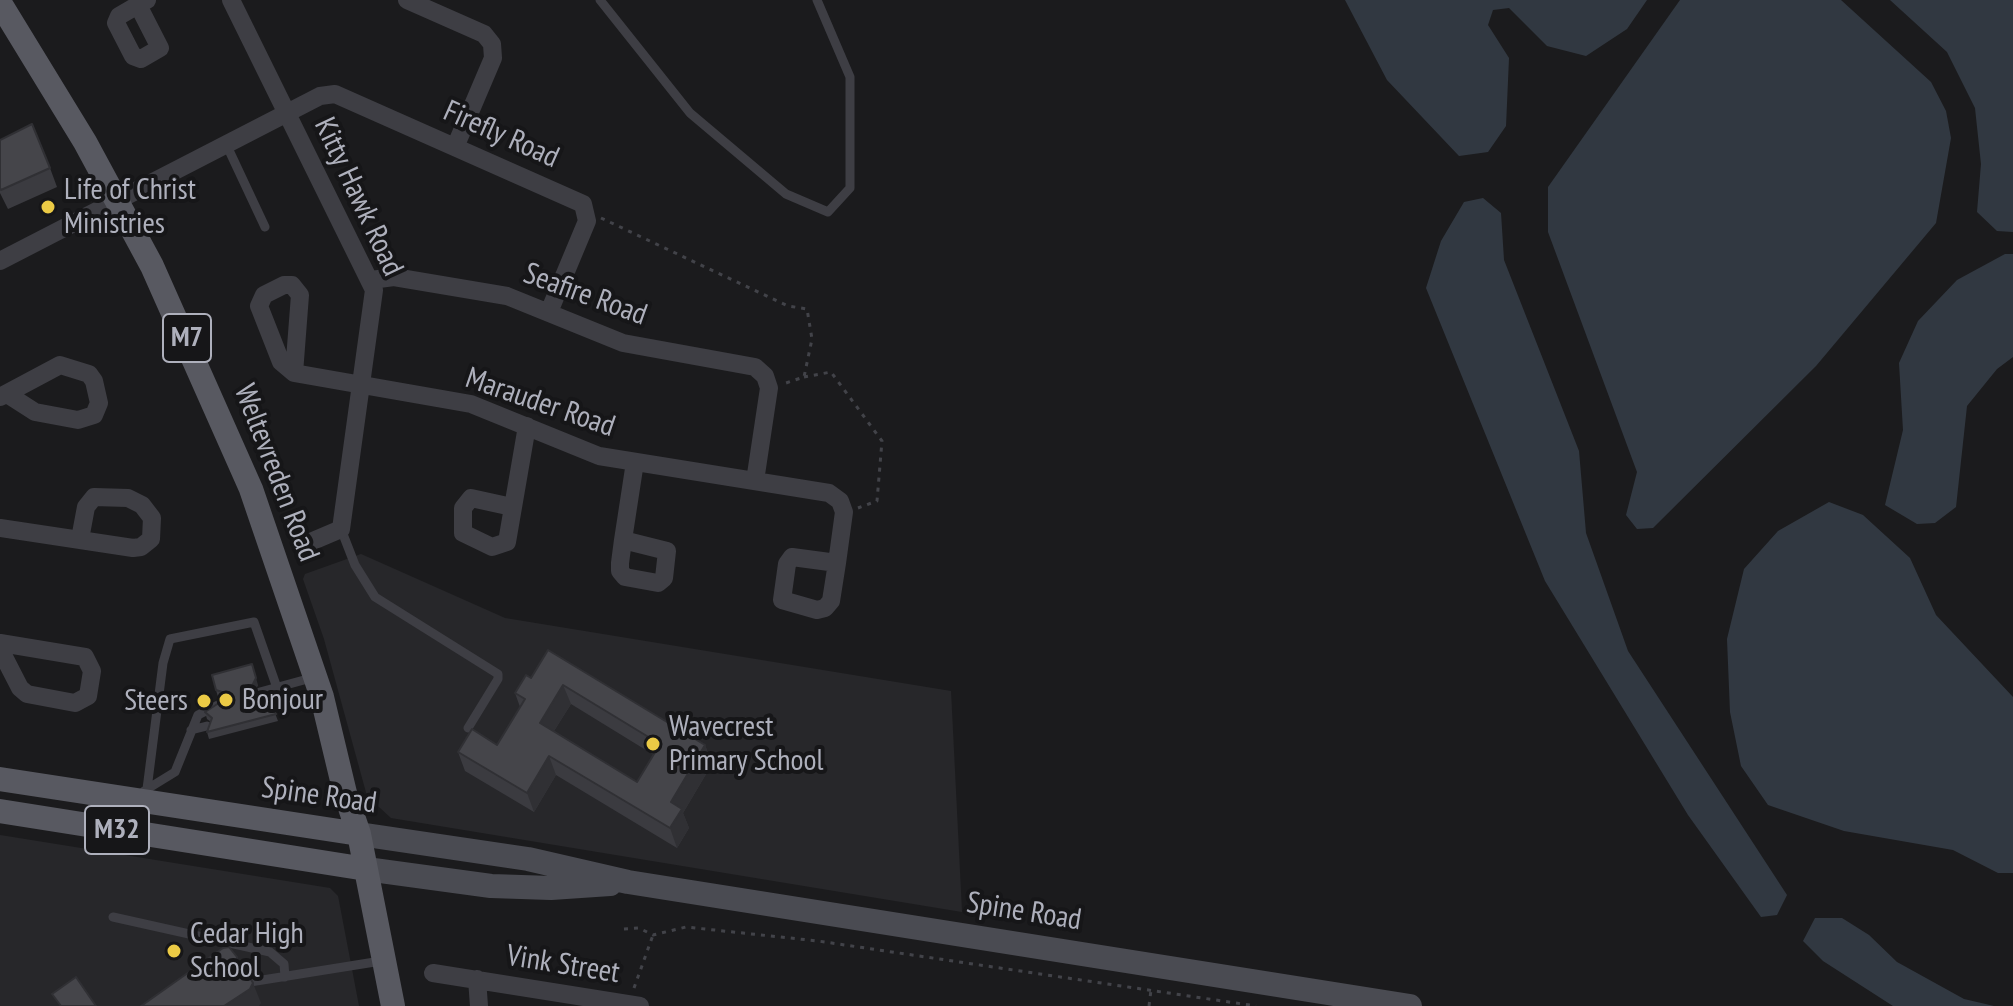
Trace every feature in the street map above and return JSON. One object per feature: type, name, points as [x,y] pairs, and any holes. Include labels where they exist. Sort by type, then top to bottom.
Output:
[{"type":"main road","name":"Weltevreden Road","points":[[0,3],[118,203],[172,306],[235,450],[279,564],[319,687],[345,793],[359,834],[393,1006]]},
{"type":"main road","name":"Spine Road","points":[[0,779],[138,795],[359,834],[528,859],[628,882],[1382,1004],[1410,1006]]},
{"type":"main road","name":"Spine Road","points":[[0,811],[491,886],[569,888],[628,882]]},
{"type":"street","name":"Kitty Hawk Road","points":[[231,0],[371,280],[375,306],[341,529]]},
{"type":"street","points":[[407,0],[484,34],[492,44],[493,58],[456,145]]},
{"type":"street","name":"Firefly Road","points":[[0,261],[118,203],[320,96],[335,94],[575,199],[587,212]]},
{"type":"street","points":[[549,312],[586,226],[587,212]]},
{"type":"street","name":"Seafire Road","points":[[371,280],[394,277],[494,293],[623,343],[748,364],[762,373],[769,388]]},
{"type":"street","points":[[60,365],[89,374],[94,381],[99,403],[94,415],[78,420],[35,412],[4,395],[60,365]]},
{"type":"street","name":"Marauder Road","points":[[294,373],[471,404],[589,453],[825,492],[842,507]]},
{"type":"street","points":[[755,481],[769,388]]},
{"type":"street","points":[[512,507],[527,426]]},
{"type":"street","points":[[623,540],[635,462]]},
{"type":"street","points":[[837,563],[842,507]]},
{"type":"street","points":[[0,528],[80,539]]},
{"type":"street","points":[[301,546],[341,529]]},
{"type":"street","points":[[0,646],[85,657],[92,671],[88,696],[75,703],[27,694],[20,688],[0,646]]},
{"type":"street","name":"Vink Street","points":[[433,973],[634,1005]]},
{"type":"street","points":[[477,979],[479,1006]]},
{"type":"lane","points":[[600,0],[690,113],[786,194],[828,212],[850,188],[850,77],[817,0]]},
{"type":"lane","points":[[227,146],[265,227]]},
{"type":"lane","points":[[341,529],[355,565],[375,597],[498,674],[498,679],[468,728]]},
{"type":"lane","points":[[138,795],[170,639],[254,622],[278,688],[278,706],[319,687]]},
{"type":"lane","points":[[260,692],[278,688],[319,687]]},
{"type":"lane","points":[[138,795],[175,772],[199,713],[220,704]]},
{"type":"lane","points":[[191,730],[207,726]]},
{"type":"lane","points":[[113,917],[270,952],[279,956],[284,964],[285,977]]},
{"type":"lane","points":[[250,982],[384,961]]},
{"type":"path","points":[[587,212],[788,306],[807,309],[812,339],[804,377]]},
{"type":"path","points":[[769,388],[831,372],[882,441],[877,501],[842,507]]},
{"type":"path","points":[[624,929],[639,928],[653,935],[686,927],[749,933],[919,954],[1256,1006]]},
{"type":"path","points":[[634,1005],[637,975],[653,935]]},
{"type":"path","points":[[1149,1006],[1151,989]]},
{"type":"shaded area","points":[[1345,0],[1647,0],[1627,29],[1586,56],[1547,46],[1509,8],[1493,10],[1488,25],[1509,58],[1506,126],[1488,152],[1459,156],[1387,80]]},
{"type":"shaded area","points":[[1680,0],[1841,0],[1931,82],[1946,111],[1951,138],[1936,223],[1816,366],[1653,528],[1637,529],[1626,515],[1637,472],[1548,232],[1548,187]]},
{"type":"shaded area","points":[[1890,0],[2013,0],[2013,232],[1997,231],[1977,212],[1981,164],[1975,108],[1947,52]]},
{"type":"shaded area","points":[[1483,198],[1501,213],[1504,260],[1579,451],[1586,533],[1628,651],[1787,895],[1777,915],[1761,917],[1688,815],[1545,581],[1426,288],[1441,241],[1464,202]]},
{"type":"shaded area","points":[[2005,254],[2013,254],[2013,357],[1997,369],[1967,406],[1956,507],[1935,523],[1917,524],[1885,505],[1903,430],[1899,363],[1918,321],[1957,280]]},
{"type":"shaded area","points":[[1829,502],[1863,515],[1910,558],[1936,615],[2013,697],[2013,873],[1998,873],[1953,850],[1844,831],[1768,805],[1741,766],[1730,712],[1727,639],[1744,569],[1778,531]]},
{"type":"shaded area","name":"Wavecrest Primary School","points":[[361,554],[505,618],[951,691],[962,912],[391,818],[367,796],[324,639],[303,579],[305,574]]},
{"type":"shaded area","name":"Cedar High School","points":[[0,835],[330,888],[338,896],[359,1006],[0,1006]]},
{"type":"shaded area","points":[[1815,918],[1842,918],[1869,935],[1897,962],[1964,999],[1994,1006],[1893,1006],[1823,961],[1803,941]]},
{"type":"building","points":[[32,124],[50,168],[1,190],[0,140]]},
{"type":"building","points":[[548,650],[705,745],[671,802],[682,809],[670,828],[549,756],[527,793],[458,752],[472,729],[497,745],[525,699],[515,693],[526,675],[531,678]],"holes":[[[563,685],[660,744],[637,782],[540,723]]]},
{"type":"building","points":[[252,664],[256,678],[251,688],[261,694],[270,692],[263,703],[273,708],[276,714],[207,732],[212,718],[205,712],[225,699],[222,692],[216,690],[212,675]]},
{"type":"building","points":[[229,947],[237,957],[236,966],[248,974],[253,983],[250,989],[224,1006],[141,1006],[223,948]]},
{"type":"building","points":[[76,977],[96,1006],[61,1006],[52,994]]},
{"type":"place","name":"Life of Christ Ministries","points":[[48,207]]},
{"type":"place","name":"Bonjour","points":[[226,700]]},
{"type":"place","name":"Steers","points":[[204,701]]},
{"type":"place","name":"Wavecrest Primary School","points":[[653,744]]},
{"type":"place","name":"Cedar High School","points":[[174,951]]}]
